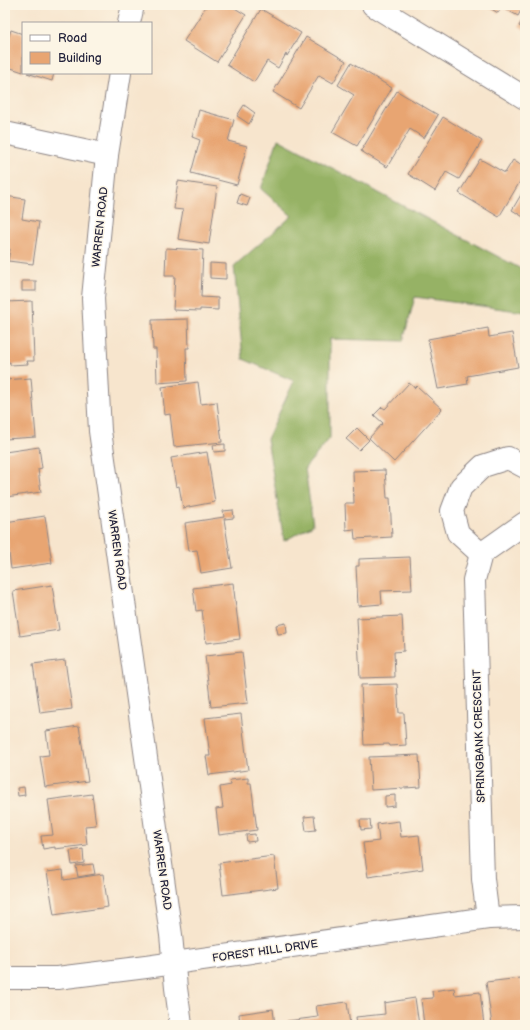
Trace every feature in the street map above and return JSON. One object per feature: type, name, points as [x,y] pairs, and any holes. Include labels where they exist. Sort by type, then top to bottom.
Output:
[{"type":"street","points":[[129,22],[133,5]]},
{"type":"street","points":[[373,5],[525,98]]},
{"type":"street","name":"WARREN ROAD","points":[[120,74],[107,155],[93,298],[100,432],[171,935],[181,1025]]},
{"type":"street","points":[[5,133],[107,155]]},
{"type":"street","points":[[525,467],[508,458],[483,466],[461,487],[452,511],[458,533],[481,554],[525,523]]},
{"type":"street","name":"SPRINGBANK CRESCENT","points":[[481,554],[474,580],[483,879],[488,918]]},
{"type":"street","name":"FOREST HILL DRIVE","points":[[5,978],[57,978],[201,960],[488,918],[525,916]]},
{"type":"green space","points":[[278,139],[525,271],[525,312],[415,297],[403,341],[330,339],[330,438],[305,468],[313,525],[284,541],[267,439],[294,381],[243,359],[234,266],[292,216],[261,189]]},
{"type":"building","points":[[207,5],[230,5],[246,15],[217,62],[184,41]]},
{"type":"building","points":[[485,5],[524,5],[518,16],[502,7],[498,13]]},
{"type":"building","points":[[261,9],[301,33],[278,68],[267,61],[254,82],[227,65]]},
{"type":"building","points":[[525,15],[525,30],[519,26]]},
{"type":"building","points":[[11,30],[22,34],[22,72],[5,66],[5,48]]},
{"type":"building","points":[[306,37],[346,61],[333,83],[319,75],[299,108],[273,92]]},
{"type":"building","points":[[351,63],[392,88],[357,146],[332,132],[354,95],[338,85]]},
{"type":"building","points":[[30,74],[54,74],[52,81]]},
{"type":"building","points":[[397,91],[438,115],[424,138],[410,129],[387,167],[361,151]]},
{"type":"building","points":[[244,105],[255,113],[249,124],[237,116]]},
{"type":"building","points":[[199,110],[234,120],[228,141],[247,146],[237,185],[191,173],[200,140],[192,137]]},
{"type":"building","points":[[443,117],[482,141],[459,179],[446,172],[435,191],[408,174]]},
{"type":"building","points":[[480,159],[505,173],[513,160],[525,168],[525,173],[499,217],[459,193]]},
{"type":"building","points":[[178,181],[217,187],[209,244],[178,239],[183,210],[174,209]]},
{"type":"building","points":[[525,188],[525,218],[512,210]]},
{"type":"building","points":[[240,194],[250,198],[247,206],[237,203]]},
{"type":"building","points":[[5,196],[25,199],[22,219],[39,222],[33,264],[8,261],[10,249],[5,248]]},
{"type":"building","points":[[166,248],[203,250],[201,297],[218,298],[218,310],[173,310],[175,276],[165,276]]},
{"type":"building","points":[[210,263],[226,264],[226,279],[210,278]]},
{"type":"building","points":[[22,281],[36,281],[36,291],[22,291]]},
{"type":"building","points":[[32,301],[34,361],[27,361],[28,364],[10,365],[10,362],[5,363],[5,302]]},
{"type":"building","points":[[188,319],[189,348],[186,348],[187,381],[157,383],[156,349],[153,349],[152,320]]},
{"type":"building","points":[[488,328],[489,337],[512,333],[518,367],[467,376],[468,384],[438,389],[428,339]]},
{"type":"building","points":[[31,378],[36,437],[5,439],[5,380]]},
{"type":"building","points":[[198,382],[201,404],[217,402],[222,442],[174,447],[170,414],[165,415],[162,387]]},
{"type":"building","points":[[409,383],[415,388],[417,386],[442,409],[394,462],[369,438],[383,423],[374,415],[382,407],[385,409]]},
{"type":"building","points":[[357,428],[369,440],[359,450],[346,439]]},
{"type":"building","points":[[225,444],[225,451],[214,452],[213,445]]},
{"type":"building","points":[[39,447],[42,468],[38,469],[41,492],[6,497],[5,452]]},
{"type":"building","points":[[207,452],[215,502],[183,508],[179,486],[176,487],[171,458]]},
{"type":"building","points":[[385,470],[387,498],[390,498],[392,537],[355,539],[354,529],[346,530],[345,503],[354,503],[353,471]]},
{"type":"building","points":[[233,510],[234,518],[224,519],[232,568],[201,573],[197,550],[189,551],[185,523],[224,517],[223,511]]},
{"type":"building","points":[[45,516],[52,563],[11,569],[5,522]]},
{"type":"building","points":[[410,557],[412,590],[381,591],[382,604],[358,606],[356,566],[359,566],[359,559]]},
{"type":"building","points":[[233,583],[240,639],[206,643],[202,610],[196,611],[193,588]]},
{"type":"building","points":[[52,585],[59,630],[20,636],[13,591]]},
{"type":"building","points":[[402,616],[404,651],[394,652],[395,677],[360,678],[357,618]]},
{"type":"building","points":[[286,623],[287,633],[278,634],[276,625]]},
{"type":"building","points":[[242,652],[248,703],[211,707],[205,656]]},
{"type":"building","points":[[65,660],[72,709],[40,713],[33,664]]},
{"type":"building","points":[[397,684],[399,713],[404,713],[406,745],[364,745],[361,685]]},
{"type":"building","points":[[241,714],[248,770],[209,775],[206,756],[210,756],[205,718]]},
{"type":"building","points":[[79,726],[88,781],[45,787],[40,756],[49,755],[46,731]]},
{"type":"building","points":[[419,755],[421,787],[371,790],[369,757]]},
{"type":"building","points":[[248,778],[248,783],[251,783],[257,830],[219,835],[216,809],[223,808],[220,787],[231,785],[230,780]]},
{"type":"building","points":[[24,787],[25,795],[18,796],[17,788]]},
{"type":"building","points":[[92,794],[96,825],[85,826],[87,845],[43,849],[41,836],[53,835],[48,800]]},
{"type":"building","points":[[395,795],[395,806],[385,807],[385,796]]},
{"type":"building","points":[[314,816],[316,830],[306,831],[304,817]]},
{"type":"building","points":[[360,820],[370,820],[371,829],[361,830]]},
{"type":"building","points":[[399,821],[401,837],[419,835],[423,869],[368,877],[363,843],[379,841],[377,824]]},
{"type":"building","points":[[255,834],[256,841],[247,842],[246,835]]},
{"type":"building","points":[[83,849],[84,863],[72,865],[70,851]]},
{"type":"building","points":[[274,856],[278,888],[223,895],[219,863]]},
{"type":"building","points":[[93,864],[95,874],[78,877],[76,866]]},
{"type":"building","points":[[63,870],[64,880],[103,874],[108,907],[54,915],[47,872]]},
{"type":"building","points":[[521,978],[525,1004],[525,1025],[492,1025],[486,982]]},
{"type":"building","points":[[454,988],[455,995],[480,992],[484,1025],[424,1025],[421,999],[433,998],[432,991]]},
{"type":"building","points":[[415,998],[419,1025],[357,1025],[356,1017],[385,1014],[384,1003]]},
{"type":"building","points":[[347,1002],[350,1025],[288,1025],[287,1021],[318,1017],[316,1006]]},
{"type":"building","points":[[273,1009],[275,1025],[240,1025],[239,1014]]}]
